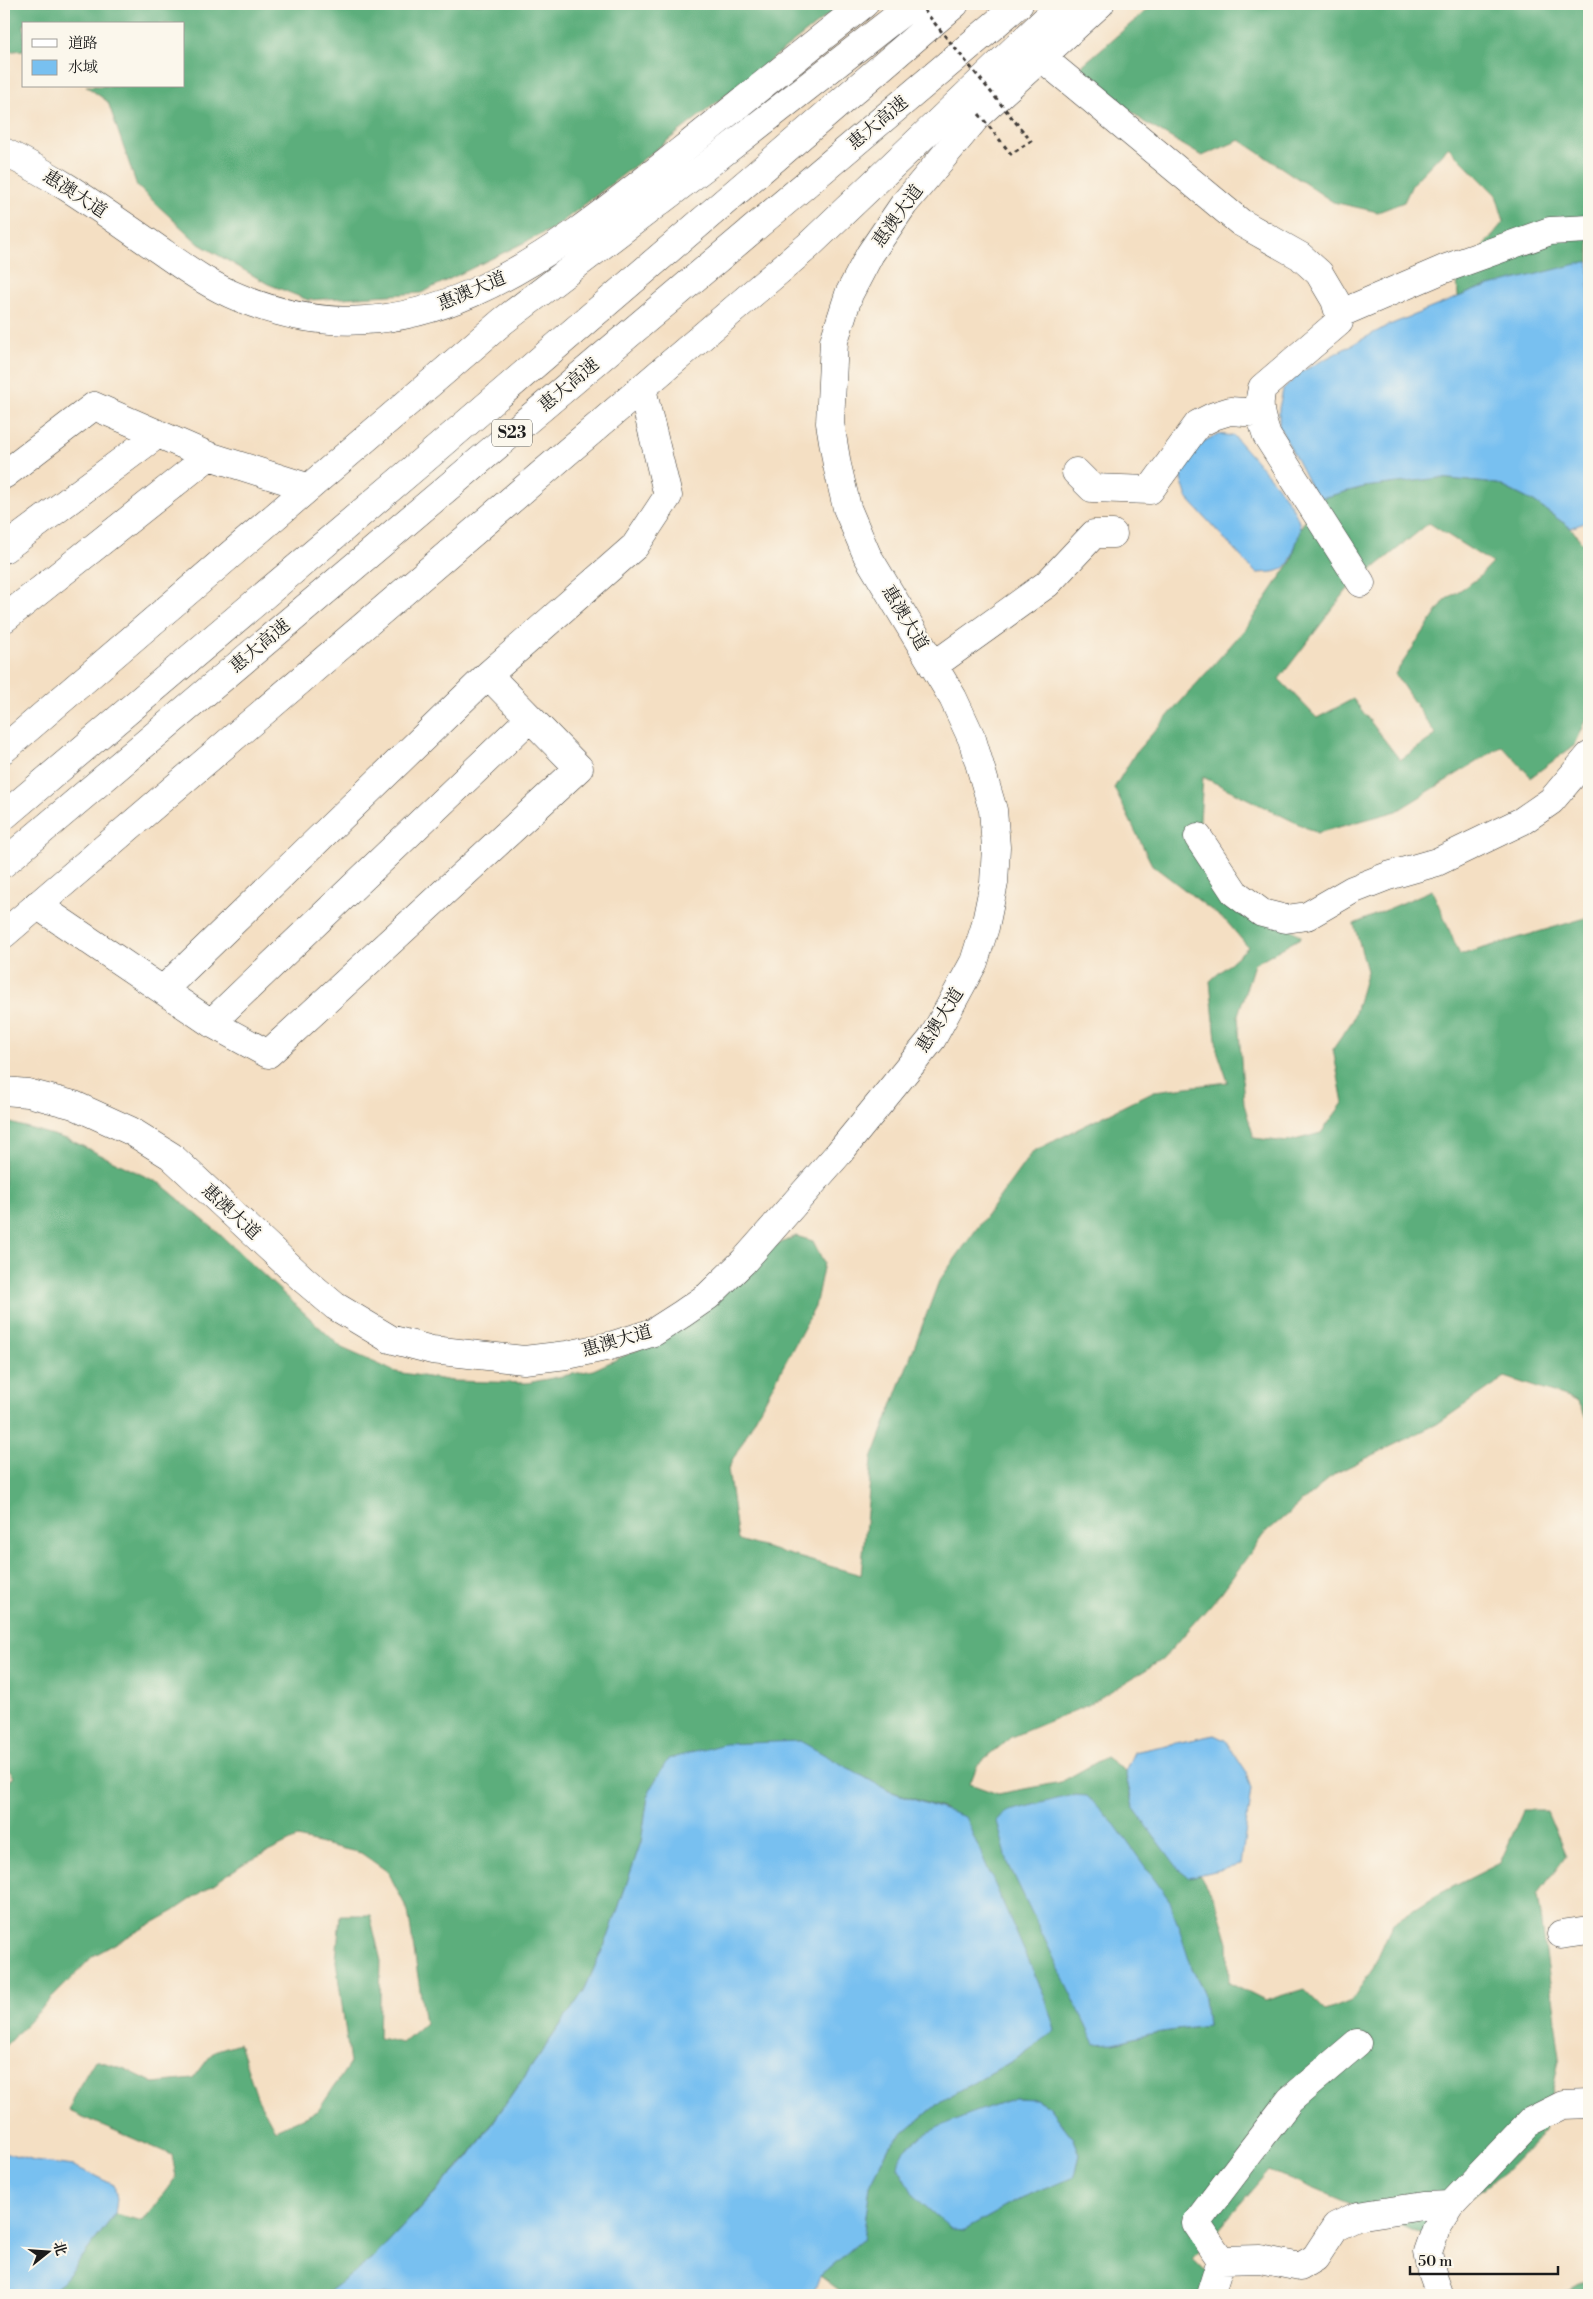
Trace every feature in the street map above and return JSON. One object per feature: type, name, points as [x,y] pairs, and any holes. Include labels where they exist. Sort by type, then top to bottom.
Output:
[{"type":"main road","name":"惠澳大道","points":[[4,152],[67,187],[202,279],[240,298],[276,310],[318,320],[354,321],[396,316],[446,305],[496,284],[561,244],[650,176],[864,4]]},
{"type":"main road","points":[[4,749],[307,487],[503,321],[698,173],[913,4]]},
{"type":"main road","name":"惠大高速","points":[[4,816],[427,458],[955,4]]},
{"type":"main road","name":"惠大高速","points":[[4,863],[1019,4]]},
{"type":"main road","points":[[4,934],[808,246],[1062,4]]},
{"type":"main road","name":"惠澳大道","points":[[4,1091],[28,1093],[74,1105],[131,1131],[171,1156],[303,1279],[335,1306],[390,1339],[432,1350],[524,1360],[567,1355],[610,1346],[654,1332],[708,1296],[736,1269],[840,1153],[932,1039],[974,962],[985,927],[994,883],[996,847],[993,810],[972,739],[953,698],[867,555],[847,508],[830,423],[834,341],[849,294],[870,254],[904,204],[979,114],[1100,4]]},
{"type":"main road","points":[[1042,58],[1240,222],[1300,256],[1319,273],[1335,300],[1339,322],[1262,388],[1258,402],[1259,413],[1267,436],[1361,582]]},
{"type":"main road","points":[[1339,314],[1444,269],[1550,230],[1589,229]]},
{"type":"main road","points":[[164,990],[488,675],[635,546],[668,496],[642,389]]},
{"type":"main road","points":[[4,475],[94,406],[209,456],[307,487]]},
{"type":"main road","points":[[1076,472],[1092,488],[1150,490],[1198,424],[1230,411],[1259,413]]},
{"type":"main road","points":[[4,549],[158,434]]},
{"type":"main road","points":[[4,619],[209,456]]},
{"type":"main road","points":[[934,666],[1047,584],[1094,534],[1113,534]]},
{"type":"main road","points":[[37,905],[211,1023],[268,1054],[579,768],[488,675]]},
{"type":"main road","points":[[211,1023],[530,718]]},
{"type":"main road","points":[[1198,838],[1235,894],[1262,913],[1286,919],[1307,916],[1352,890],[1388,876],[1437,862],[1522,821],[1551,801],[1589,756]]},
{"type":"main road","points":[[1561,1934],[1589,1930]]},
{"type":"main road","points":[[1221,2260],[1196,2223],[1290,2100],[1357,2043]]},
{"type":"main road","points":[[1440,2295],[1432,2272],[1428,2252],[1436,2229],[1451,2205],[1531,2121],[1563,2105],[1589,2104]]},
{"type":"main road","points":[[1221,2260],[1260,2259],[1300,2267],[1315,2258],[1336,2226],[1357,2216],[1423,2206],[1451,2205]]},
{"type":"main road","points":[[1210,2295],[1221,2260]]},
{"type":"path","points":[[919,4],[1031,141],[1011,154],[979,114]]},
{"type":"green space","points":[[4,4],[842,4],[554,228],[421,293],[308,300],[268,284],[199,244],[137,186],[108,102],[89,88],[185,88],[185,22],[22,22],[22,50],[4,52]]},
{"type":"green space","points":[[1154,4],[1589,4],[1589,262],[1478,289],[1458,297],[1457,278],[1504,221],[1496,195],[1448,147],[1413,183],[1404,202],[1378,212],[1333,202],[1240,140],[1202,156],[1144,122],[1079,68]]},
{"type":"green space","points":[[1440,478],[1498,484],[1534,502],[1571,528],[1589,552],[1589,714],[1575,745],[1531,777],[1502,746],[1397,811],[1317,833],[1203,777],[1197,863],[1302,937],[1254,964],[1238,1015],[1244,1104],[1254,1138],[1287,1142],[1321,1133],[1343,1103],[1333,1049],[1353,1020],[1367,971],[1354,924],[1432,890],[1460,955],[1589,917],[1589,1423],[1577,1401],[1505,1377],[1437,1424],[1336,1473],[1264,1534],[1221,1593],[1162,1660],[1088,1705],[1011,1737],[977,1766],[970,1784],[998,1794],[1061,1782],[1106,1757],[1125,1771],[1133,1807],[1189,1877],[1200,1875],[1217,1905],[1228,1942],[1229,1983],[1265,2001],[1304,1989],[1326,2011],[1351,2001],[1372,1970],[1393,1923],[1437,1895],[1500,1863],[1523,1811],[1547,1811],[1566,1856],[1538,1894],[1560,2057],[1544,2132],[1508,2169],[1423,2234],[1269,2170],[1193,2259],[1228,2295],[846,2295],[820,2276],[863,2239],[870,2185],[890,2145],[941,2101],[1019,2057],[1055,2030],[945,1809],[889,1791],[799,1741],[649,1791],[641,1842],[609,1935],[584,1991],[469,2156],[373,2258],[325,2295],[50,2295],[77,2264],[115,2214],[143,2221],[176,2177],[172,2155],[69,2111],[77,2090],[95,2060],[123,2068],[154,2083],[193,2079],[214,2051],[239,2043],[257,2097],[275,2130],[318,2111],[350,2063],[336,1961],[340,1915],[370,1915],[381,1961],[379,2038],[402,2043],[425,2023],[408,1911],[388,1872],[361,1853],[297,1838],[243,1864],[174,1911],[93,1956],[4,2047],[4,1785],[14,1777],[4,1764],[4,1121],[70,1140],[161,1184],[214,1229],[342,1348],[396,1372],[453,1381],[527,1383],[593,1370],[650,1344],[770,1248],[796,1236],[813,1241],[824,1263],[815,1307],[728,1469],[738,1540],[861,1575],[872,1459],[939,1281],[1032,1152],[1154,1091],[1228,1082],[1217,1050],[1210,981],[1248,947],[1227,922],[1152,865],[1114,788],[1136,752],[1246,628],[1292,560],[1300,528],[1321,498],[1364,487]],"holes":[[[1429,523],[1492,563],[1477,579],[1445,600],[1395,674],[1436,735],[1400,760],[1353,699],[1317,718],[1279,679],[1347,590]],[[1192,1969],[1203,1990],[1207,2026],[1154,2033],[1114,2043]],[[1015,2098],[1036,2099],[1048,2106],[1072,2137],[1079,2154],[1074,2177],[1022,2198],[965,2230],[950,2229],[902,2153],[928,2135],[971,2115]]]},
{"type":"green space","points":[[1589,2278],[1589,2295],[1559,2295]]},
{"type":"water","points":[[1589,262],[1589,521],[1571,528],[1534,502],[1498,484],[1440,478],[1364,487],[1321,498],[1314,493],[1279,426],[1279,408],[1283,390],[1301,372],[1387,326],[1478,289]]},
{"type":"water","points":[[1218,434],[1234,436],[1262,467],[1291,505],[1297,517],[1300,527],[1292,558],[1281,570],[1256,573],[1187,498],[1179,472],[1186,451]]},
{"type":"water","points":[[1214,1735],[1225,1740],[1246,1772],[1251,1789],[1241,1865],[1189,1877],[1178,1868],[1133,1807],[1125,1771],[1134,1752]]},
{"type":"water","points":[[800,1741],[889,1791],[965,1817],[1046,2000],[1055,2031],[1019,2057],[941,2101],[890,2145],[870,2185],[863,2239],[820,2276],[812,2295],[325,2295],[373,2258],[469,2157],[584,1991],[609,1935],[641,1842],[649,1791],[668,1759],[724,1744]]},
{"type":"water","points":[[1073,1795],[1087,1796],[1115,1825],[1170,1901],[1192,1969],[1203,1990],[1207,2026],[1154,2033],[1114,2043],[1095,2044],[1008,1863],[997,1821],[1005,1812]]},
{"type":"water","points":[[1015,2098],[1036,2099],[1048,2106],[1072,2137],[1079,2154],[1074,2177],[1022,2198],[965,2230],[951,2229],[915,2197],[898,2167],[901,2155],[912,2143],[939,2127]]},
{"type":"water","points":[[4,2152],[34,2161],[74,2166],[114,2185],[117,2199],[115,2214],[77,2264],[50,2295],[4,2295]]}]
